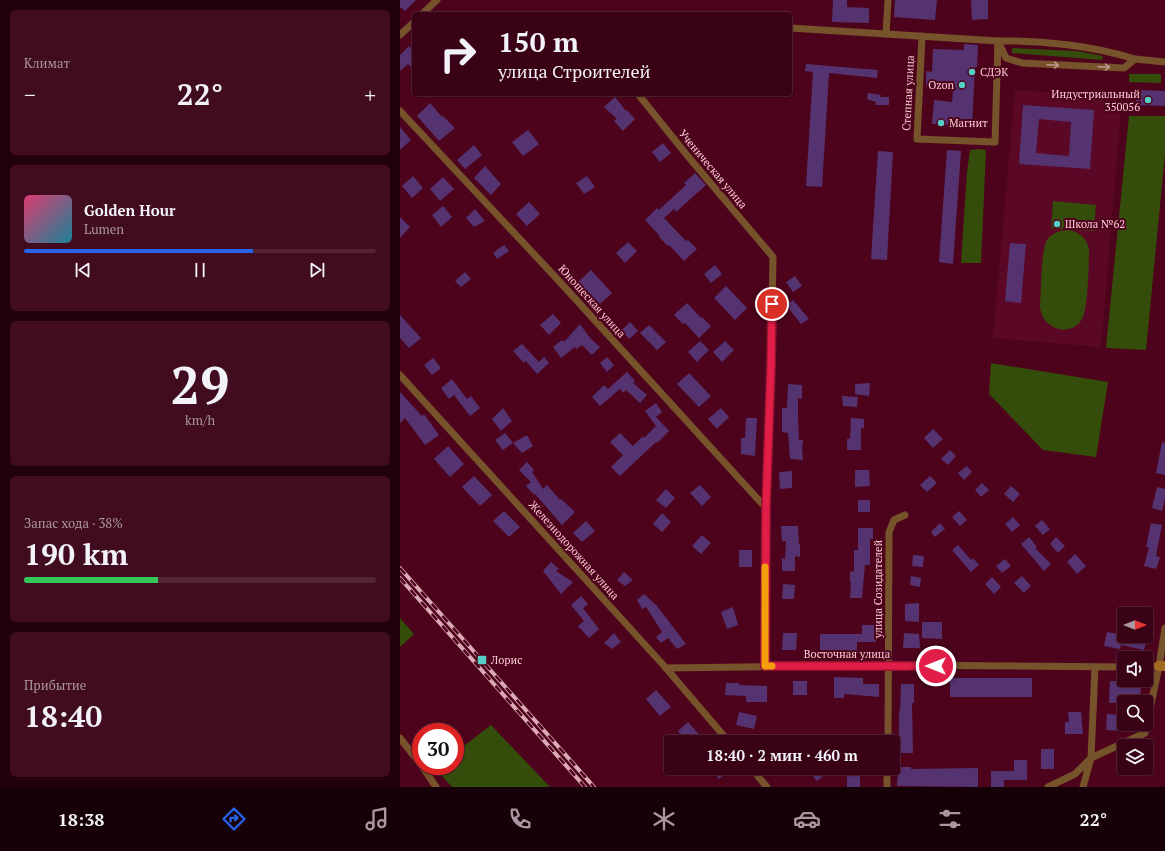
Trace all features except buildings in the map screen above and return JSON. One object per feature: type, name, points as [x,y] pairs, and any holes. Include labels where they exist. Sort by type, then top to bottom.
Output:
[{"type":"street","points":[[886,34],[888,0]]},
{"type":"street","points":[[424,12],[433,1]]},
{"type":"street","points":[[400,35],[412,24]]},
{"type":"street","points":[[792,28],[998,41],[1018,40],[1116,53],[1135,59],[1165,62]]},
{"type":"street","name":"Степная улица","points":[[922,36],[917,139],[995,142],[998,41]]},
{"type":"street","points":[[998,41],[1006,58],[1022,63],[1124,68],[1135,59]]},
{"type":"street","name":"Ученическая улица","points":[[640,96],[686,154],[773,257],[766,507]]},
{"type":"street","name":"Юношеская улица","points":[[400,111],[559,280],[766,507]]},
{"type":"street","name":"Железнодорожная улица","points":[[400,375],[666,668],[723,735]]},
{"type":"street","points":[[765,666],[766,507]]},
{"type":"street","name":"улица Созидателей","points":[[888,735],[889,532],[894,520],[905,515]]},
{"type":"street","points":[[1048,787],[1075,774],[1091,758],[1145,733],[1162,666],[1165,628]]},
{"type":"street","name":"Восточная улица","points":[[666,668],[889,665],[1117,667]]},
{"type":"street","points":[[1083,787],[1091,758],[1095,667]]},
{"type":"street","points":[[400,738],[412,753]]},
{"type":"street","points":[[428,775],[436,787]]},
{"type":"street","points":[[757,775],[767,787]]},
{"type":"street","points":[[887,787],[888,775]]},
{"type":"shaded area","name":"Школа №62","points":[[1015,90],[1115,97],[1114,110],[1121,111],[1101,347],[993,338]]},
{"type":"green space","points":[[1012,48],[1077,51],[1103,56],[1102,60],[1012,53]]},
{"type":"green space","points":[[1129,74],[1161,74],[1161,83],[1129,82]]},
{"type":"green space","points":[[1129,116],[1165,116],[1165,154],[1146,350],[1106,348]]},
{"type":"green space","points":[[970,150],[986,150],[981,263],[961,263],[967,172]]},
{"type":"green space","points":[[1053,201],[1096,205],[1094,231],[1051,228]]},
{"type":"green space","points":[[1069,230],[1080,234],[1087,242],[1089,249],[1088,274],[1086,304],[1083,317],[1078,324],[1065,330],[1051,326],[1042,314],[1040,306],[1042,262],[1045,245],[1047,240],[1054,234],[1059,231]]},
{"type":"green space","points":[[991,363],[1108,382],[1096,457],[1043,450],[989,394]]},
{"type":"green space","points":[[400,618],[414,634],[400,647]]},
{"type":"green space","points":[[491,725],[550,787],[452,787],[441,775],[464,775],[464,746]]},
{"type":"railway","points":[[400,568],[594,787]]},
{"type":"railway","points":[[400,578],[585,787]]},
{"type":"slow traffic","points":[[765,567],[765,666],[772,666]]},
{"type":"place","name":"СДЭК","points":[[972,72]]},
{"type":"place","name":"Ozon","points":[[962,85]]},
{"type":"place","name":"Индустриальный 350056","points":[[1148,100]]},
{"type":"place","name":"Магнит","points":[[941,123]]},
{"type":"place","name":"Школа №62","points":[[1057,224]]},
{"type":"place","name":"Лорис","points":[[482,660]]},
{"type":"route","points":[[772,304],[766,507],[765,666],[936,666]]}]
